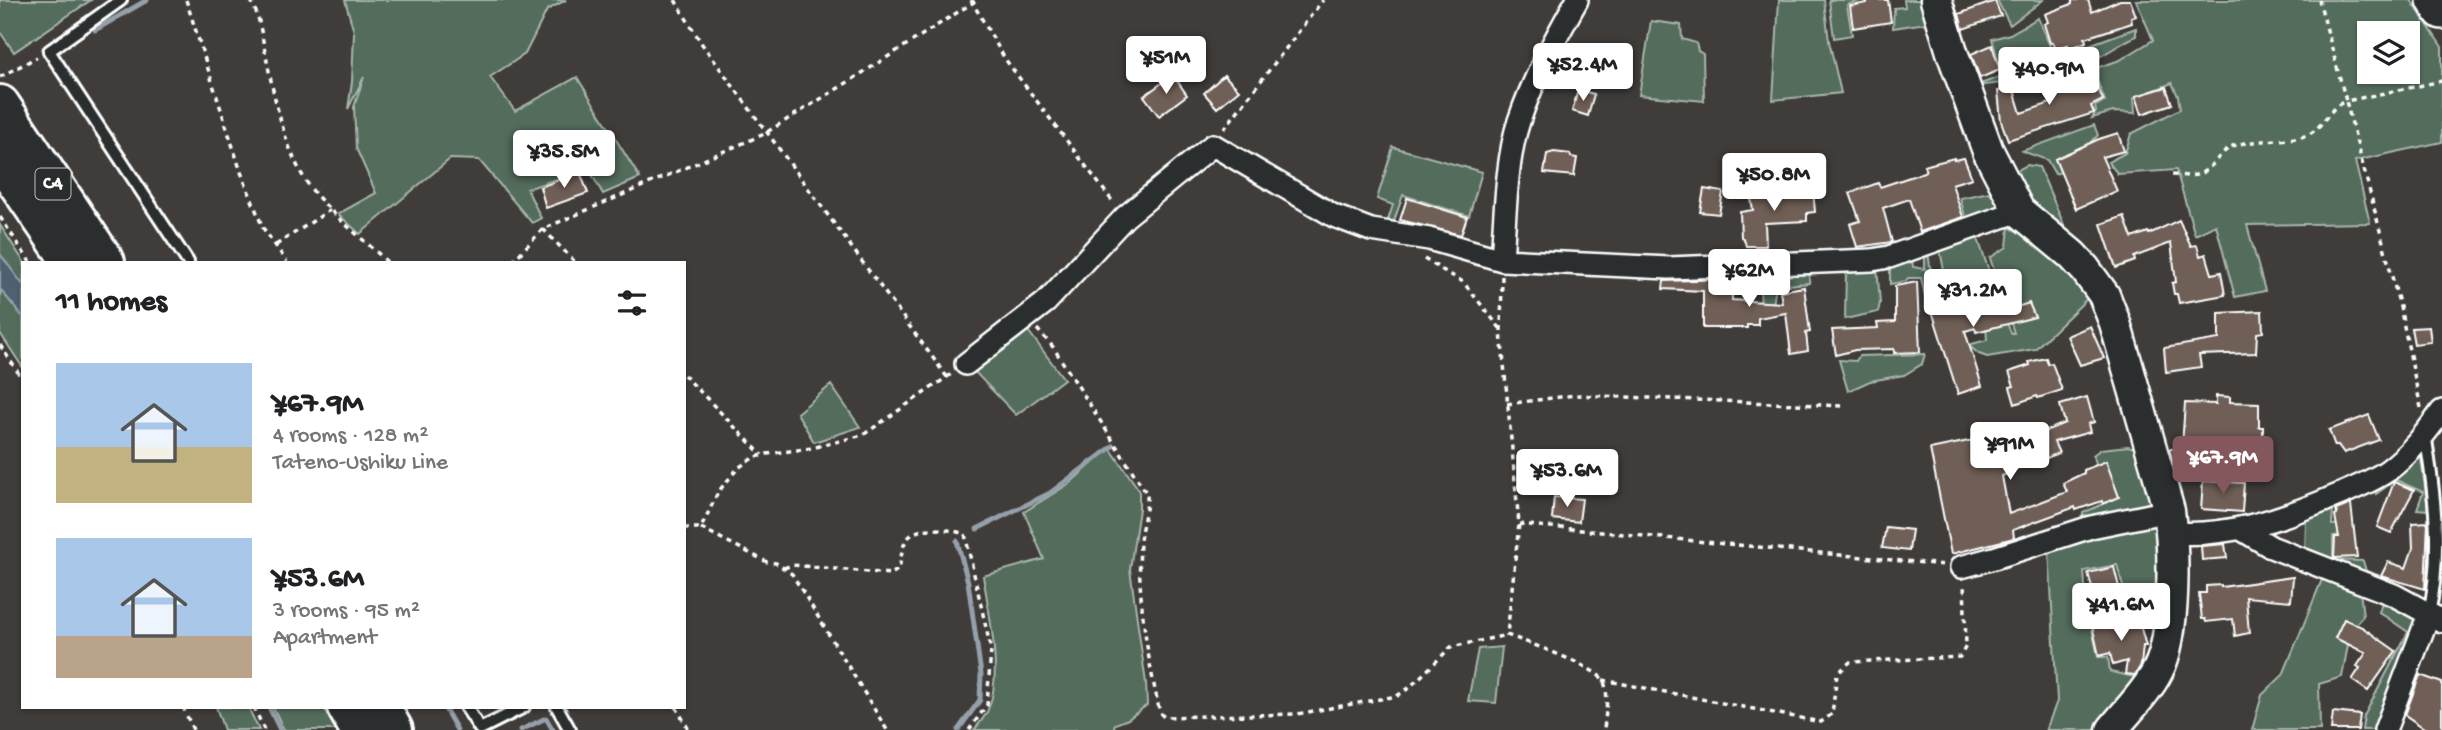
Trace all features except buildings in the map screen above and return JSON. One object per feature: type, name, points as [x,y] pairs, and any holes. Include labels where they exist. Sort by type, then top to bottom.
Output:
[{"type":"highway","points":[[2435,0],[2442,11]]},
{"type":"highway","name":"C4","points":[[0,105],[104,261]]},
{"type":"highway","name":"C4","points":[[0,157],[71,261]]},
{"type":"highway","points":[[348,709],[360,730]]},
{"type":"highway","points":[[381,709],[393,730]]},
{"type":"main road","points":[[1936,0],[1988,151],[2019,211],[2072,255],[2104,295],[2115,323],[2170,522],[2169,617],[2163,659],[2156,674],[2112,730]]},
{"type":"street","points":[[1502,260],[1505,210],[1518,123],[1535,79],[1577,0]]},
{"type":"street","points":[[966,364],[1046,302],[1125,217],[1213,145],[1334,216],[1371,230],[1430,239],[1502,260],[1669,268],[1872,260],[1889,257],[2019,211]]},
{"type":"street","points":[[1961,567],[2091,527],[2170,522],[2206,533],[2241,529],[2300,510],[2369,482],[2403,458],[2442,411]]},
{"type":"street","points":[[2241,529],[2271,547],[2394,595],[2436,617],[2385,730]]},
{"type":"lane","points":[[121,0],[48,51],[187,261]]},
{"type":"lane","points":[[2425,434],[2438,541],[2436,617]]},
{"type":"lane","points":[[467,709],[480,729],[520,709]]},
{"type":"lane","points":[[557,709],[570,730]]},
{"type":"path","points":[[186,0],[241,172],[263,228],[286,261]]},
{"type":"path","points":[[251,0],[258,17],[284,132],[298,168],[330,210],[386,261]]},
{"type":"path","points":[[675,0],[702,44],[947,377]]},
{"type":"path","points":[[1213,145],[1323,0]]},
{"type":"path","points":[[2319,0],[2400,307],[2425,434]]},
{"type":"path","points":[[513,261],[543,229],[767,131],[972,1],[1005,59],[1125,217]]},
{"type":"path","points":[[0,77],[48,51]]},
{"type":"path","points":[[2172,175],[2191,176],[2202,173],[2232,146],[2257,140],[2311,134],[2337,104],[2442,80]]},
{"type":"path","points":[[275,246],[330,210]]},
{"type":"path","points":[[0,217],[29,261]]},
{"type":"path","points":[[543,229],[574,261]]},
{"type":"path","points":[[1420,256],[1463,282],[1501,329]]},
{"type":"path","points":[[1502,260],[1501,329],[1518,524],[1507,635]]},
{"type":"path","points":[[1027,317],[1053,347],[1147,494],[1140,540],[1141,574],[1149,661],[1160,713],[1164,717],[1297,714],[1397,696],[1409,688],[1451,647],[1507,635],[1575,662],[1603,681],[1821,722],[1832,714],[1837,674],[1850,662],[1960,657],[1966,646],[1964,579],[1961,567],[1518,524]]},
{"type":"path","points":[[0,345],[21,377]]},
{"type":"path","points":[[701,528],[718,492],[738,468],[761,455],[812,449],[863,435],[966,364]]},
{"type":"path","points":[[686,377],[761,455]]},
{"type":"path","points":[[1507,404],[1575,395],[1844,406]]},
{"type":"path","points":[[686,528],[701,528],[793,574],[887,730]]},
{"type":"path","points":[[784,568],[792,565],[891,574],[899,569],[905,542],[910,535],[924,529],[965,534],[990,650],[987,705],[969,730]]},
{"type":"path","points":[[1603,681],[1606,697],[1604,730]]},
{"type":"path","points":[[184,709],[193,730]]},
{"type":"path","points":[[255,709],[264,730]]},
{"type":"path","points":[[677,709],[689,730]]},
{"type":"green space","points":[[0,0],[91,0],[14,52],[0,32]]},
{"type":"green space","points":[[345,0],[566,0],[547,10],[525,54],[490,77],[515,111],[577,77],[640,178],[603,194],[588,168],[527,189],[541,218],[532,223],[479,160],[450,159],[360,234],[338,214],[376,193],[356,148],[354,107],[364,77],[348,109],[354,32]]},
{"type":"green space","points":[[1779,0],[1824,0],[1829,41],[1841,93],[1773,100]]},
{"type":"green space","points":[[1829,0],[1862,0],[1847,5],[1852,35],[1834,38]]},
{"type":"green space","points":[[1904,0],[1927,0],[1933,22],[1893,28],[1894,8],[1905,7]]},
{"type":"green space","points":[[1997,0],[2043,0],[2010,25]]},
{"type":"green space","points":[[2136,0],[2411,0],[2442,47],[2442,142],[2355,161],[2370,223],[2247,225],[2265,291],[2235,297],[2216,225],[2195,235],[2176,170],[2118,174],[2108,162],[2125,153],[2131,134],[2180,109],[2172,83],[2134,98],[2135,113],[2113,112],[2092,118],[2096,112],[2095,106],[2105,101],[2093,69],[2120,60],[2153,40]]},
{"type":"green space","points":[[2038,18],[2053,53],[2002,73],[1992,39],[2010,34]]},
{"type":"green space","points":[[1651,21],[1681,25],[1682,39],[1696,43],[1698,51],[1703,54],[1704,101],[1639,95]]},
{"type":"green space","points":[[2136,28],[2136,36],[2079,66],[2035,78],[1975,86]]},
{"type":"green space","points":[[2094,125],[2098,135],[2091,143],[2055,159],[2061,172],[2055,174],[2047,160],[2022,151]]},
{"type":"green space","points":[[1393,147],[1482,172],[1469,216],[1403,195],[1394,221],[1388,220],[1393,205],[1377,199]]},
{"type":"green space","points":[[2027,165],[2039,167],[2068,234],[2042,219],[2012,173]]},
{"type":"green space","points":[[1995,191],[2000,212],[1967,223],[1960,198]]},
{"type":"green space","points":[[0,225],[23,261],[21,261],[21,282],[0,254]]},
{"type":"green space","points":[[2009,227],[2036,241],[2092,294],[2035,349],[1987,357],[1968,345],[1987,340],[1985,314],[2002,310],[2011,333],[2014,333],[1990,258],[2007,247]]},
{"type":"green space","points":[[1976,233],[1989,271],[1960,280],[1946,281],[1940,250],[1943,244]]},
{"type":"green space","points":[[1925,253],[1928,253],[1932,277],[1930,305],[1927,305],[1921,278],[1908,278],[1906,281],[1890,284],[1890,263],[1912,259],[1913,267],[1925,269]]},
{"type":"green space","points":[[1877,266],[1880,303],[1878,312],[1845,319],[1846,271]]},
{"type":"green space","points":[[1810,269],[1809,283],[1776,286],[1773,305],[1761,307],[1759,272]]},
{"type":"green space","points":[[0,289],[21,315],[21,365],[0,333]]},
{"type":"green space","points":[[1026,328],[1064,379],[1016,415],[971,368]]},
{"type":"green space","points":[[1925,354],[1922,364],[1904,375],[1870,381],[1848,391],[1839,360],[1856,361],[1859,356]]},
{"type":"green space","points":[[831,385],[860,427],[814,442],[797,413]]},
{"type":"green space","points":[[2128,446],[2141,450],[2156,507],[2082,522],[2083,513],[2110,501],[2093,455],[2101,449]]},
{"type":"green space","points":[[1110,448],[1139,490],[1139,509],[1130,569],[1147,705],[1128,719],[1115,724],[1113,730],[974,730],[987,712],[994,681],[994,645],[983,576],[1044,559],[1024,512],[1070,483]]},
{"type":"green space","points":[[2421,458],[2428,510],[2417,509],[2423,492],[2396,480],[2376,494],[2375,487]]},
{"type":"green space","points":[[2333,509],[2332,525],[2353,524],[2354,533],[2333,536],[2333,560],[2363,561],[2366,571],[2378,575],[2377,580],[2305,552],[2306,520]]},
{"type":"green space","points":[[2154,520],[2162,524],[2160,596],[2127,601],[2117,565],[2084,571],[2086,600],[2098,657],[2108,657],[2110,672],[2140,678],[2100,730],[2046,730],[2057,701],[2049,549]]},
{"type":"green space","points":[[2323,577],[2360,591],[2363,616],[2351,629],[2342,677],[2319,684],[2320,730],[2252,730],[2262,695],[2283,675]]},
{"type":"green space","points":[[2383,599],[2421,618],[2376,730],[2362,730],[2364,716],[2408,632],[2379,612]]},
{"type":"green space","points":[[1502,647],[1496,703],[1468,701],[1478,649]]},
{"type":"green space","points":[[217,709],[249,709],[259,730],[224,730]]},
{"type":"green space","points":[[274,709],[329,709],[340,730],[284,730]]},
{"type":"water","points":[[0,254],[21,282],[21,315],[0,289]]},
{"type":"waterway","points":[[95,30],[147,0]]},
{"type":"waterway","points":[[977,529],[1050,493],[1113,446]]},
{"type":"waterway","points":[[957,541],[968,582],[981,674],[980,700],[958,730]]},
{"type":"waterway","points":[[270,709],[280,730]]},
{"type":"waterway","points":[[445,709],[457,730]]},
{"type":"waterway","points":[[521,730],[546,718],[553,730]]}]
